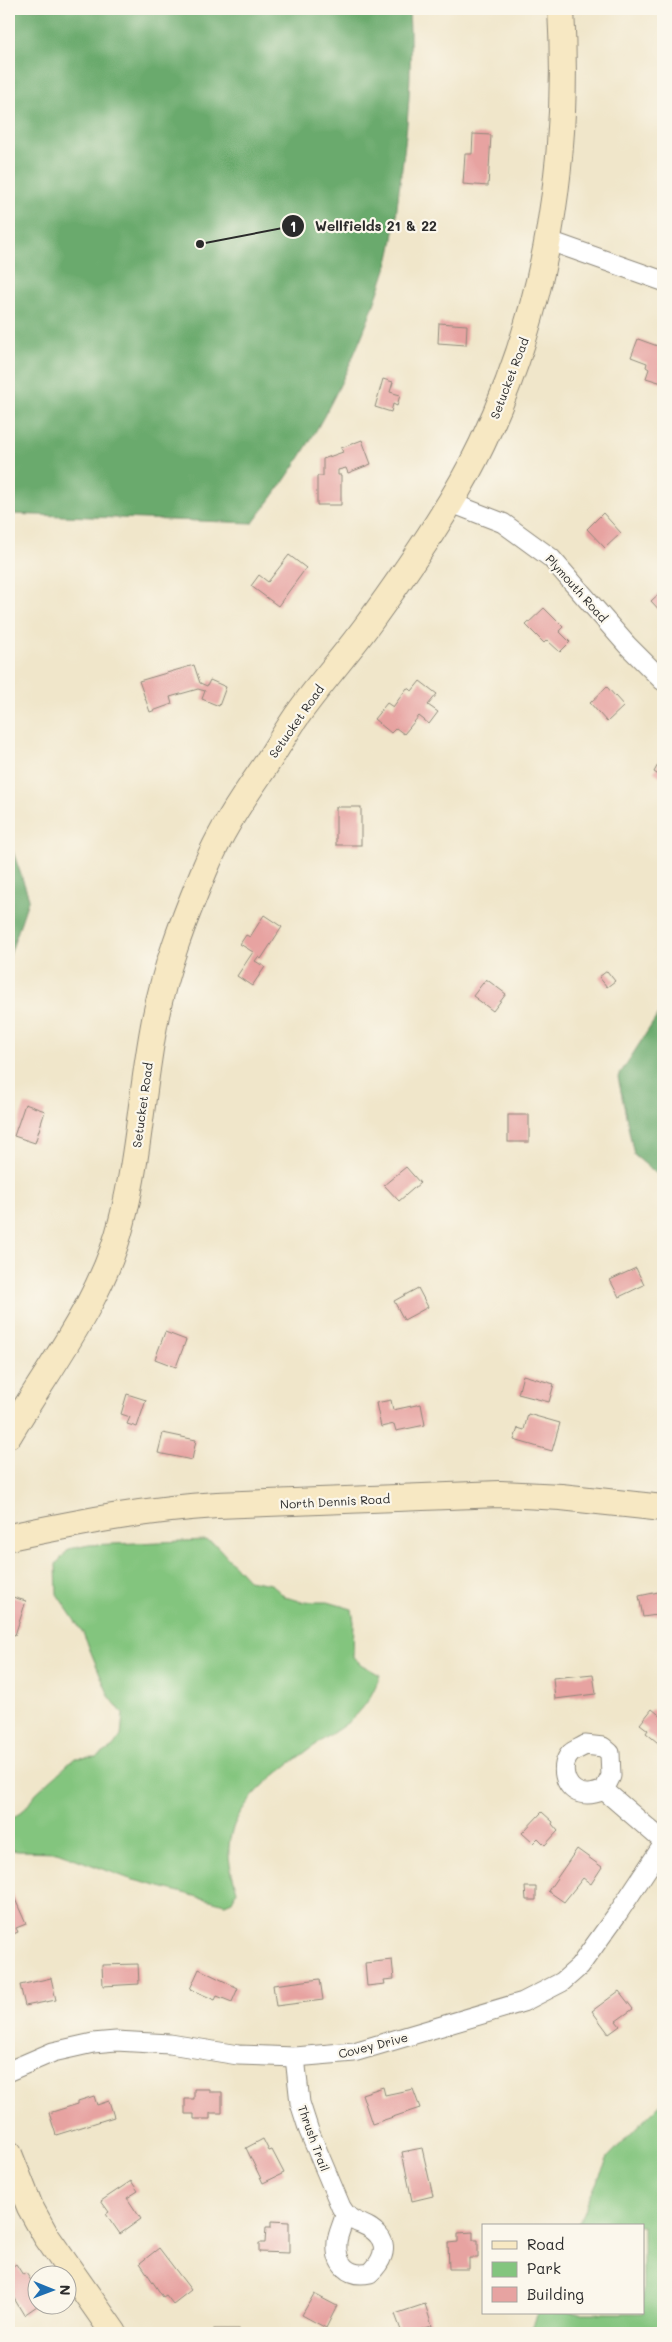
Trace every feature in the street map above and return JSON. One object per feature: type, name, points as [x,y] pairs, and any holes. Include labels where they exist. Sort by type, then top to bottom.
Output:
[{"type":"main road","name":"Setucket Road","points":[[9,1435],[41,1381],[64,1348],[109,1262],[122,1223],[130,1188],[145,1079],[161,992],[176,944],[206,866],[237,804],[301,710],[368,624],[449,502],[481,446],[514,370],[531,318],[555,208],[560,155],[563,43],[561,9]]},
{"type":"main road","name":"North Dennis Road","points":[[9,1537],[82,1521],[200,1506],[500,1494],[561,1497],[663,1508]]},
{"type":"main road","points":[[9,2154],[30,2207],[46,2236],[114,2333]]},
{"type":"street","points":[[548,240],[663,281]]},
{"type":"street","name":"Plymouth Road","points":[[449,502],[503,523],[551,558],[627,645],[663,681]]},
{"type":"street","points":[[604,1790],[663,1843]]},
{"type":"street","name":"Covey Drive","points":[[9,2071],[53,2052],[93,2043],[116,2041],[170,2044],[238,2055],[295,2057],[354,2052],[390,2043],[523,2002],[562,1982],[579,1967],[618,1914],[663,1843]]},
{"type":"street","name":"Thrush Trail","points":[[295,2057],[300,2103],[309,2131],[345,2215]]},
{"type":"green space","points":[[9,9],[409,9],[410,77],[405,145],[391,250],[386,269],[358,345],[323,418],[295,465],[253,523],[9,514]]},
{"type":"green space","points":[[9,840],[29,898],[9,958]]},
{"type":"green space","points":[[663,1007],[663,1179],[634,1155],[618,1077]]},
{"type":"green space","points":[[206,1540],[216,1545],[248,1580],[271,1584],[285,1597],[304,1602],[328,1602],[352,1609],[354,1622],[353,1657],[362,1665],[380,1675],[369,1698],[349,1722],[297,1758],[266,1783],[240,1813],[232,1830],[229,1847],[230,1864],[237,1891],[232,1901],[225,1904],[130,1879],[57,1852],[9,1849],[9,1821],[26,1808],[36,1793],[75,1758],[97,1757],[113,1747],[121,1736],[123,1714],[109,1696],[83,1633],[57,1594],[56,1564],[69,1549],[89,1545]]},
{"type":"green space","points":[[663,2101],[663,2333],[529,2333],[537,2314],[644,2314],[644,2224],[578,2224],[608,2157]]},
{"type":"building","points":[[473,134],[491,135],[488,186],[463,184],[465,154],[472,154]]},
{"type":"building","points":[[439,323],[467,325],[466,345],[438,343]]},
{"type":"building","points":[[638,339],[663,348],[662,383],[646,378],[649,369],[646,367],[647,363],[631,357]]},
{"type":"building","points":[[383,379],[393,382],[390,392],[400,395],[397,406],[393,404],[391,412],[375,407]]},
{"type":"building","points":[[362,440],[371,464],[348,473],[346,468],[338,470],[338,475],[341,475],[341,505],[317,505],[317,476],[323,476],[323,459],[343,452],[341,448]]},
{"type":"building","points":[[603,513],[621,533],[605,548],[587,529]]},
{"type":"building","points":[[289,555],[306,568],[278,606],[251,586],[259,575],[268,582]]},
{"type":"building","points":[[663,590],[663,614],[651,601]]},
{"type":"building","points":[[544,608],[563,627],[559,631],[570,642],[560,652],[547,640],[544,643],[526,625]]},
{"type":"building","points":[[194,665],[200,683],[207,686],[210,680],[226,687],[219,706],[202,699],[205,691],[198,689],[170,697],[172,704],[150,712],[139,681]]},
{"type":"building","points":[[420,681],[437,694],[428,705],[438,712],[429,724],[419,716],[404,734],[396,728],[391,733],[374,719],[387,703],[393,707],[407,688],[412,691]]},
{"type":"building","points":[[607,687],[624,706],[607,722],[590,703]]},
{"type":"building","points":[[663,749],[663,778],[654,772],[660,761],[658,760]]},
{"type":"building","points":[[336,807],[361,807],[361,845],[336,845]]},
{"type":"building","points":[[264,915],[282,927],[261,959],[258,957],[255,961],[265,967],[252,986],[237,976],[253,952],[240,944],[246,935],[250,937]]},
{"type":"building","points":[[607,971],[615,981],[607,987],[599,977]]},
{"type":"building","points":[[486,979],[506,994],[493,1011],[473,996]]},
{"type":"building","points":[[25,1104],[45,1111],[35,1143],[14,1136]]},
{"type":"building","points":[[508,1115],[529,1115],[529,1142],[508,1142]]},
{"type":"building","points":[[406,1167],[420,1183],[399,1201],[384,1185]]},
{"type":"building","points":[[636,1268],[644,1285],[619,1297],[610,1280]]},
{"type":"building","points":[[418,1288],[428,1307],[404,1320],[394,1301]]},
{"type":"building","points":[[165,1332],[186,1340],[176,1367],[155,1359]]},
{"type":"building","points":[[523,1375],[554,1384],[549,1402],[518,1394]]},
{"type":"building","points":[[127,1394],[146,1400],[137,1427],[127,1424],[130,1417],[121,1414]]},
{"type":"building","points":[[391,1400],[393,1410],[421,1404],[425,1425],[396,1431],[394,1424],[381,1427],[376,1403]]},
{"type":"building","points":[[528,1414],[560,1423],[552,1451],[514,1440],[518,1428],[524,1430]]},
{"type":"building","points":[[163,1433],[196,1440],[192,1460],[158,1453]]},
{"type":"building","points":[[663,1591],[663,1614],[643,1617],[639,1596]]},
{"type":"building","points":[[9,1596],[26,1601],[15,1635],[9,1633]]},
{"type":"building","points":[[593,1674],[596,1694],[555,1699],[553,1678]]},
{"type":"building","points":[[652,1709],[663,1718],[663,1747],[646,1733],[648,1730],[640,1724]]},
{"type":"building","points":[[542,1812],[553,1822],[552,1824],[558,1831],[545,1845],[538,1838],[533,1843],[522,1833]]},
{"type":"building","points":[[577,1849],[602,1867],[591,1884],[583,1878],[564,1902],[548,1891]]},
{"type":"building","points":[[525,1887],[536,1887],[536,1900],[526,1900]]},
{"type":"building","points":[[11,1890],[26,1924],[16,1928],[18,1932],[11,1935],[9,1932],[9,1891]]},
{"type":"building","points":[[392,1960],[394,1979],[384,1980],[385,1984],[367,1986],[365,1963]]},
{"type":"building","points":[[138,1964],[139,1984],[103,1986],[102,1965]]},
{"type":"building","points":[[199,1969],[238,1988],[232,2002],[217,1996],[215,2000],[190,1989]]},
{"type":"building","points":[[51,1978],[56,2000],[25,2006],[20,1985]]},
{"type":"building","points":[[320,1979],[323,2000],[276,2006],[273,1985]]},
{"type":"building","points":[[619,1991],[633,2009],[616,2021],[620,2026],[609,2034],[592,2011]]},
{"type":"building","points":[[383,2087],[385,2095],[413,2089],[420,2108],[372,2124],[362,2094]]},
{"type":"building","points":[[194,2089],[210,2089],[210,2092],[222,2092],[222,2113],[210,2113],[210,2119],[194,2119],[194,2114],[185,2114],[185,2099],[194,2099]]},
{"type":"building","points":[[94,2096],[97,2105],[109,2101],[114,2117],[56,2135],[49,2113],[78,2104],[78,2101]]},
{"type":"building","points":[[263,2139],[269,2151],[272,2150],[284,2173],[263,2183],[246,2148]]},
{"type":"building","points":[[422,2148],[433,2196],[412,2201],[402,2152]]},
{"type":"building","points":[[131,2181],[138,2191],[127,2198],[141,2219],[120,2234],[106,2214],[109,2212],[101,2201]]},
{"type":"building","points":[[271,2221],[289,2222],[289,2253],[259,2252],[259,2243],[265,2243],[266,2227],[271,2227]]},
{"type":"building","points":[[473,2232],[473,2240],[478,2240],[478,2258],[469,2258],[469,2269],[449,2269],[448,2243],[458,2242],[458,2233]]},
{"type":"building","points":[[159,2248],[191,2290],[173,2304],[166,2295],[163,2297],[140,2263]]},
{"type":"building","points":[[16,2264],[23,2275],[26,2273],[28,2276],[28,2312],[24,2315],[9,2290],[9,2269]]},
{"type":"building","points":[[314,2294],[337,2306],[326,2328],[302,2315]]},
{"type":"building","points":[[425,2304],[432,2326],[409,2333],[402,2333],[395,2314]]},
{"type":"building","points":[[214,2329],[239,2329],[239,2333],[214,2333]]},
{"type":"place","name":"Wellfields 21 & 22","points":[[200,244]]}]
